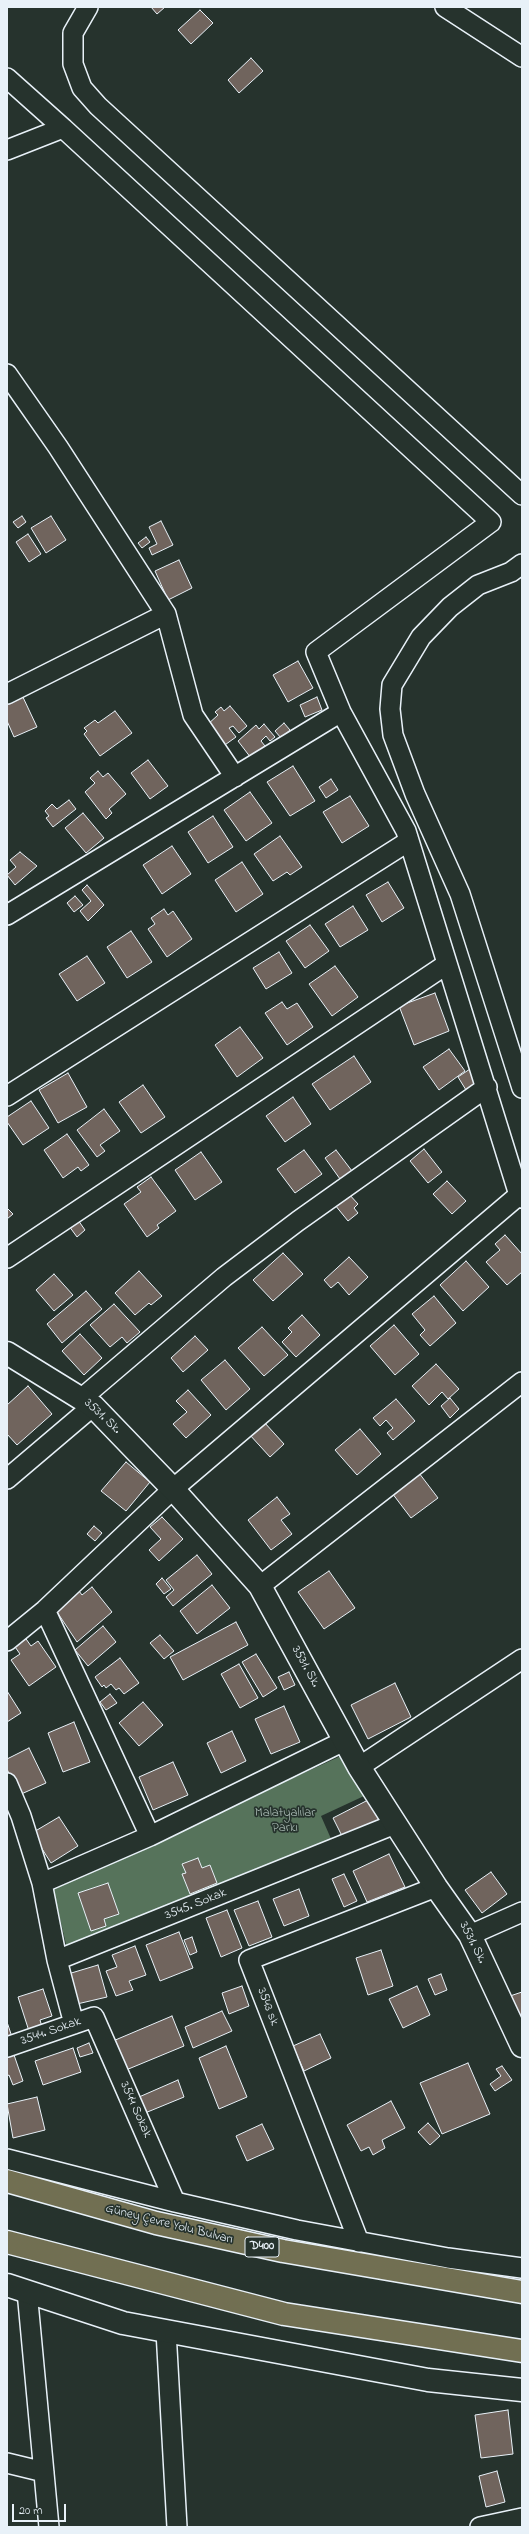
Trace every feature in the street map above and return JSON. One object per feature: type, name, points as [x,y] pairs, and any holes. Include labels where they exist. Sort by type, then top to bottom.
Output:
[{"type":"highway","name":"Güney Çevre Yolu Bulvarı","points":[[7,2181],[156,2223],[283,2252],[522,2292]]},
{"type":"highway","points":[[7,2242],[284,2314],[522,2351]]},
{"type":"street","points":[[88,7],[73,33],[73,64],[82,88],[98,106],[522,495]]},
{"type":"street","points":[[446,7],[522,57]]},
{"type":"street","points":[[7,78],[491,522],[316,652],[341,712],[406,831],[521,1197],[173,1489],[45,1610],[7,1641]]},
{"type":"street","points":[[7,150],[63,128]]},
{"type":"street","points":[[7,374],[58,447],[166,614],[193,715],[235,777]]},
{"type":"street","points":[[522,564],[511,572],[478,585],[450,607],[421,637],[392,685],[390,709],[393,735],[416,794],[460,894],[522,1088]]},
{"type":"street","points":[[7,694],[166,614]]},
{"type":"street","points":[[7,915],[341,712]]},
{"type":"street","points":[[7,1096],[409,841]]},
{"type":"street","points":[[7,1258],[447,964]]},
{"type":"street","points":[[7,1479],[87,1402],[224,1277],[298,1221],[487,1087]]},
{"type":"street","name":"3531. Sk.","points":[[7,1353],[87,1402],[173,1489],[260,1586],[359,1767],[436,1887],[470,1935],[522,2046]]},
{"type":"street","points":[[260,1586],[522,1382]]},
{"type":"street","points":[[45,1610],[150,1836]]},
{"type":"street","points":[[359,1767],[522,1659]]},
{"type":"street","points":[[42,1883],[150,1836],[344,1741]]},
{"type":"street","points":[[7,1783],[22,1816],[42,1883],[57,1960],[74,2024]]},
{"type":"street","name":"3545. Sokak","points":[[57,1960],[395,1824]]},
{"type":"street","name":"3543 sk","points":[[359,2242],[249,1960],[436,1887]]},
{"type":"street","points":[[470,1935],[522,1912]]},
{"type":"street","name":"3544. Sokak","points":[[7,2047],[94,2017]]},
{"type":"street","name":"3544 Sokak","points":[[94,2017],[175,2202]]},
{"type":"street","points":[[7,2159],[175,2202],[297,2230],[359,2242],[522,2268]]},
{"type":"street","points":[[49,2527],[44,2472],[17,2288],[123,2323],[428,2380],[522,2390]]},
{"type":"street","points":[[166,2331],[177,2527]]},
{"type":"street","points":[[7,2463],[44,2472]]},
{"type":"street","points":[[480,2527],[510,2522]]},
{"type":"green space","name":"Malatyalılar Parkı","points":[[343,1755],[364,1796],[321,1816],[332,1841],[68,1953],[53,1888]]},
{"type":"building","points":[[151,7],[165,7],[157,14]]},
{"type":"building","points":[[200,10],[213,23],[191,44],[178,30]]},
{"type":"building","points":[[251,58],[263,71],[239,93],[228,80]]},
{"type":"building","points":[[22,516],[26,522],[18,528],[13,522]]},
{"type":"building","points":[[51,516],[66,540],[46,553],[31,528]]},
{"type":"building","points":[[161,521],[173,545],[152,555],[149,548],[157,544],[149,527]]},
{"type":"building","points":[[28,534],[41,554],[29,562],[16,542]]},
{"type":"building","points":[[146,537],[150,542],[142,548],[138,543]]},
{"type":"building","points":[[179,560],[192,588],[168,600],[155,571]]},
{"type":"building","points":[[298,661],[313,688],[288,702],[273,675]]},
{"type":"building","points":[[21,693],[37,727],[14,737],[7,721],[7,699]]},
{"type":"building","points":[[317,697],[322,710],[305,717],[300,705]]},
{"type":"building","points":[[230,706],[247,726],[239,733],[233,726],[229,728],[236,737],[222,747],[220,746],[224,743],[207,725],[218,715],[215,712],[221,707],[224,711]]},
{"type":"building","points":[[115,711],[132,733],[100,756],[84,734],[87,731],[84,728],[95,720],[98,723]]},
{"type":"building","points":[[284,723],[290,730],[281,738],[275,731]]},
{"type":"building","points":[[264,724],[275,737],[270,741],[266,736],[261,741],[265,746],[251,758],[238,741],[256,725],[259,729]]},
{"type":"building","points":[[148,760],[168,786],[150,799],[131,773]]},
{"type":"building","points":[[293,766],[315,801],[290,816],[267,782]]},
{"type":"building","points":[[98,771],[103,777],[108,773],[126,794],[109,809],[112,813],[106,819],[85,792],[95,783],[90,778]]},
{"type":"building","points":[[331,779],[338,790],[326,798],[319,787]]},
{"type":"building","points":[[250,792],[272,823],[246,841],[224,810]]},
{"type":"building","points":[[350,796],[369,826],[342,843],[323,812]]},
{"type":"building","points":[[69,800],[76,809],[53,827],[46,818],[49,816],[45,811],[52,804],[57,809]]},
{"type":"building","points":[[83,813],[104,838],[86,853],[65,828]]},
{"type":"building","points":[[213,816],[233,847],[208,863],[188,832]]},
{"type":"building","points":[[280,836],[302,867],[290,875],[287,872],[273,881],[254,854]]},
{"type":"building","points":[[172,846],[191,874],[162,894],[143,865]]},
{"type":"building","points":[[20,852],[37,866],[15,885],[7,875],[16,867],[10,860]]},
{"type":"building","points":[[242,862],[263,894],[236,912],[215,880]]},
{"type":"building","points":[[388,882],[404,908],[382,922],[366,895]]},
{"type":"building","points":[[87,885],[104,905],[88,921],[80,911],[91,901],[82,890]]},
{"type":"building","points":[[75,896],[83,905],[74,912],[67,903]]},
{"type":"building","points":[[353,906],[368,930],[340,947],[325,924]]},
{"type":"building","points":[[164,909],[168,915],[173,911],[192,939],[167,957],[148,929],[155,924],[151,918]]},
{"type":"building","points":[[310,925],[329,951],[305,968],[286,941]]},
{"type":"building","points":[[131,931],[152,962],[127,978],[107,947]]},
{"type":"building","points":[[279,952],[292,973],[266,989],[253,968]]},
{"type":"building","points":[[87,956],[105,983],[77,1001],[59,974]]},
{"type":"building","points":[[335,966],[358,997],[332,1016],[309,984]]},
{"type":"building","points":[[435,993],[449,1031],[414,1045],[399,1006]]},
{"type":"building","points":[[282,1002],[287,1009],[297,1003],[313,1027],[287,1045],[265,1013]]},
{"type":"building","points":[[240,1027],[263,1058],[237,1077],[215,1045]]},
{"type":"building","points":[[449,1049],[465,1071],[439,1090],[423,1067]]},
{"type":"building","points":[[354,1056],[371,1082],[330,1110],[312,1084]]},
{"type":"building","points":[[470,1069],[478,1082],[466,1090],[458,1077]]},
{"type":"building","points":[[68,1073],[87,1107],[58,1123],[39,1090]]},
{"type":"building","points":[[143,1085],[165,1117],[141,1133],[119,1102]]},
{"type":"building","points":[[293,1097],[311,1124],[285,1142],[266,1116]]},
{"type":"building","points":[[31,1101],[49,1128],[23,1145],[7,1122],[7,1117]]},
{"type":"building","points":[[104,1109],[120,1131],[100,1145],[105,1151],[97,1157],[77,1130]]},
{"type":"building","points":[[67,1134],[89,1165],[81,1171],[78,1167],[63,1178],[44,1150]]},
{"type":"building","points":[[424,1149],[442,1172],[428,1183],[410,1161]]},
{"type":"building","points":[[304,1150],[322,1174],[295,1193],[277,1169]]},
{"type":"building","points":[[336,1150],[352,1171],[340,1179],[325,1158]]},
{"type":"building","points":[[201,1152],[222,1182],[195,1200],[175,1170]]},
{"type":"building","points":[[151,1177],[176,1211],[157,1225],[159,1228],[147,1237],[124,1204],[141,1192],[137,1187]]},
{"type":"building","points":[[447,1181],[466,1201],[452,1214],[433,1194]]},
{"type":"building","points":[[348,1193],[358,1204],[354,1208],[358,1213],[348,1221],[335,1205]]},
{"type":"building","points":[[7,1208],[13,1214],[7,1219]]},
{"type":"building","points":[[78,1220],[85,1230],[77,1237],[69,1226]]},
{"type":"building","points":[[505,1235],[522,1254],[522,1272],[507,1285],[486,1262],[500,1250],[495,1244]]},
{"type":"building","points":[[283,1253],[303,1274],[273,1301],[253,1280]]},
{"type":"building","points":[[349,1257],[368,1277],[349,1295],[338,1282],[331,1288],[324,1280]]},
{"type":"building","points":[[466,1261],[489,1287],[463,1311],[440,1285]]},
{"type":"building","points":[[139,1271],[162,1296],[151,1305],[149,1303],[135,1315],[115,1293]]},
{"type":"building","points":[[54,1274],[73,1295],[54,1311],[36,1290]]},
{"type":"building","points":[[86,1291],[102,1309],[62,1343],[47,1324]]},
{"type":"building","points":[[434,1296],[456,1323],[430,1346],[420,1335],[425,1330],[412,1314]]},
{"type":"building","points":[[114,1304],[140,1332],[127,1343],[122,1337],[110,1347],[90,1325]]},
{"type":"building","points":[[302,1315],[320,1335],[296,1357],[282,1342],[292,1332],[288,1328]]},
{"type":"building","points":[[394,1325],[419,1354],[395,1375],[370,1346]]},
{"type":"building","points":[[262,1327],[288,1355],[264,1376],[238,1348]]},
{"type":"building","points":[[80,1334],[102,1358],[84,1375],[62,1351]]},
{"type":"building","points":[[195,1336],[208,1350],[183,1372],[171,1358]]},
{"type":"building","points":[[225,1360],[250,1389],[226,1410],[201,1380]]},
{"type":"building","points":[[436,1364],[459,1389],[448,1399],[442,1392],[429,1405],[412,1386]]},
{"type":"building","points":[[28,1386],[52,1414],[17,1445],[7,1434],[7,1405]]},
{"type":"building","points":[[188,1390],[211,1415],[186,1438],[173,1424],[187,1412],[176,1401]]},
{"type":"building","points":[[450,1398],[459,1409],[450,1418],[441,1406]]},
{"type":"building","points":[[396,1399],[415,1421],[393,1440],[387,1433],[393,1428],[386,1420],[380,1426],[373,1418]]},
{"type":"building","points":[[264,1422],[284,1444],[270,1457],[249,1434]]},
{"type":"building","points":[[360,1429],[381,1454],[357,1475],[335,1450]]},
{"type":"building","points":[[126,1462],[150,1482],[126,1511],[101,1491]]},
{"type":"building","points":[[419,1473],[438,1498],[411,1518],[392,1493]]},
{"type":"building","points":[[277,1497],[290,1514],[281,1520],[292,1534],[271,1550],[248,1520]]},
{"type":"building","points":[[162,1517],[183,1539],[159,1561],[149,1550],[161,1539],[150,1527]]},
{"type":"building","points":[[94,1526],[102,1533],[95,1541],[87,1534]]},
{"type":"building","points":[[197,1555],[212,1574],[173,1606],[166,1597],[174,1590],[166,1580]]},
{"type":"building","points":[[329,1571],[355,1608],[324,1629],[298,1592]]},
{"type":"building","points":[[162,1578],[171,1589],[164,1594],[156,1584]]},
{"type":"building","points":[[212,1585],[230,1608],[197,1634],[180,1611]]},
{"type":"building","points":[[92,1587],[112,1612],[77,1642],[57,1612],[79,1591],[82,1595]]},
{"type":"building","points":[[236,1622],[248,1645],[183,1680],[170,1657]]},
{"type":"building","points":[[103,1626],[116,1642],[88,1666],[75,1650]]},
{"type":"building","points":[[160,1635],[174,1651],[164,1659],[150,1643]]},
{"type":"building","points":[[24,1636],[31,1646],[38,1641],[56,1667],[29,1686],[11,1660],[20,1654],[13,1644]]},
{"type":"building","points":[[256,1654],[277,1688],[263,1697],[242,1662]]},
{"type":"building","points":[[120,1658],[139,1683],[124,1694],[119,1688],[116,1690],[111,1684],[106,1688],[104,1685],[102,1687],[95,1677]]},
{"type":"building","points":[[239,1664],[258,1698],[240,1708],[221,1674]]},
{"type":"building","points":[[289,1672],[295,1685],[284,1690],[278,1677]]},
{"type":"building","points":[[395,1683],[411,1717],[368,1739],[351,1705]]},
{"type":"building","points":[[7,1691],[21,1713],[7,1722]]},
{"type":"building","points":[[110,1694],[117,1703],[106,1710],[100,1702]]},
{"type":"building","points":[[143,1702],[163,1725],[139,1746],[119,1723]]},
{"type":"building","points":[[284,1706],[300,1742],[271,1754],[255,1719]]},
{"type":"building","points":[[74,1722],[90,1762],[63,1772],[48,1733]]},
{"type":"building","points":[[232,1731],[246,1761],[221,1773],[207,1743]]},
{"type":"building","points":[[29,1748],[46,1783],[19,1795],[7,1769],[7,1759]]},
{"type":"building","points":[[173,1762],[188,1795],[153,1810],[139,1777]]},
{"type":"building","points":[[370,1799],[383,1824],[345,1842],[333,1818]]},
{"type":"building","points":[[59,1817],[78,1846],[51,1863],[32,1833]]},
{"type":"building","points":[[389,1854],[405,1887],[367,1902],[353,1871]]},
{"type":"building","points":[[198,1858],[202,1868],[210,1865],[217,1883],[190,1894],[182,1874],[186,1873],[182,1864]]},
{"type":"building","points":[[491,1872],[507,1894],[482,1913],[465,1890]]},
{"type":"building","points":[[344,1874],[357,1901],[344,1907],[332,1879]]},
{"type":"building","points":[[108,1883],[119,1914],[104,1919],[106,1926],[91,1931],[78,1893]]},
{"type":"building","points":[[299,1889],[309,1916],[284,1926],[273,1899]]},
{"type":"building","points":[[258,1901],[272,1937],[249,1946],[234,1910]]},
{"type":"building","points":[[227,1910],[242,1948],[221,1957],[206,1918]]},
{"type":"building","points":[[179,1932],[193,1968],[160,1981],[146,1945]]},
{"type":"building","points":[[192,1937],[197,1952],[190,1955],[184,1940]]},
{"type":"building","points":[[135,1946],[146,1975],[129,1981],[133,1990],[116,1996],[106,1971],[117,1967],[112,1955]]},
{"type":"building","points":[[381,1950],[393,1986],[368,1995],[356,1958]]},
{"type":"building","points":[[98,1965],[107,1997],[77,2004],[68,1974]]},
{"type":"building","points":[[441,1974],[447,1990],[435,1995],[428,1979]]},
{"type":"building","points":[[242,1986],[249,2006],[229,2014],[222,1993]]},
{"type":"building","points":[[417,1986],[430,2015],[403,2028],[389,1999]]},
{"type":"building","points":[[43,1989],[52,2016],[40,2020],[42,2027],[29,2031],[18,1997]]},
{"type":"building","points":[[522,1992],[522,2024],[510,1996]]},
{"type":"building","points":[[222,2011],[232,2031],[193,2048],[185,2027]]},
{"type":"building","points":[[172,2016],[184,2046],[126,2070],[113,2041]]},
{"type":"building","points":[[7,2022],[12,2037],[7,2038]]},
{"type":"building","points":[[320,2034],[331,2058],[304,2071],[293,2046]]},
{"type":"building","points":[[89,2043],[93,2053],[80,2057],[77,2048]]},
{"type":"building","points":[[226,2046],[247,2097],[219,2109],[199,2058]]},
{"type":"building","points":[[73,2048],[81,2072],[43,2085],[35,2061]]},
{"type":"building","points":[[13,2052],[23,2081],[13,2085],[9,2075],[7,2076],[7,2054]]},
{"type":"building","points":[[468,2063],[490,2114],[442,2134],[420,2083]]},
{"type":"building","points":[[502,2066],[512,2080],[495,2091],[490,2084],[501,2076],[496,2069]]},
{"type":"building","points":[[178,2080],[184,2097],[145,2113],[139,2097]]},
{"type":"building","points":[[37,2097],[45,2130],[13,2138],[7,2104]]},
{"type":"building","points":[[391,2101],[405,2128],[382,2140],[385,2148],[373,2155],[369,2147],[361,2151],[347,2125]]},
{"type":"building","points":[[428,2123],[440,2136],[430,2145],[418,2132]]},
{"type":"building","points":[[262,2124],[274,2149],[247,2161],[236,2136]]},
{"type":"building","points":[[508,2410],[513,2454],[481,2458],[475,2415]]},
{"type":"building","points":[[497,2471],[505,2502],[486,2507],[479,2476]]}]
